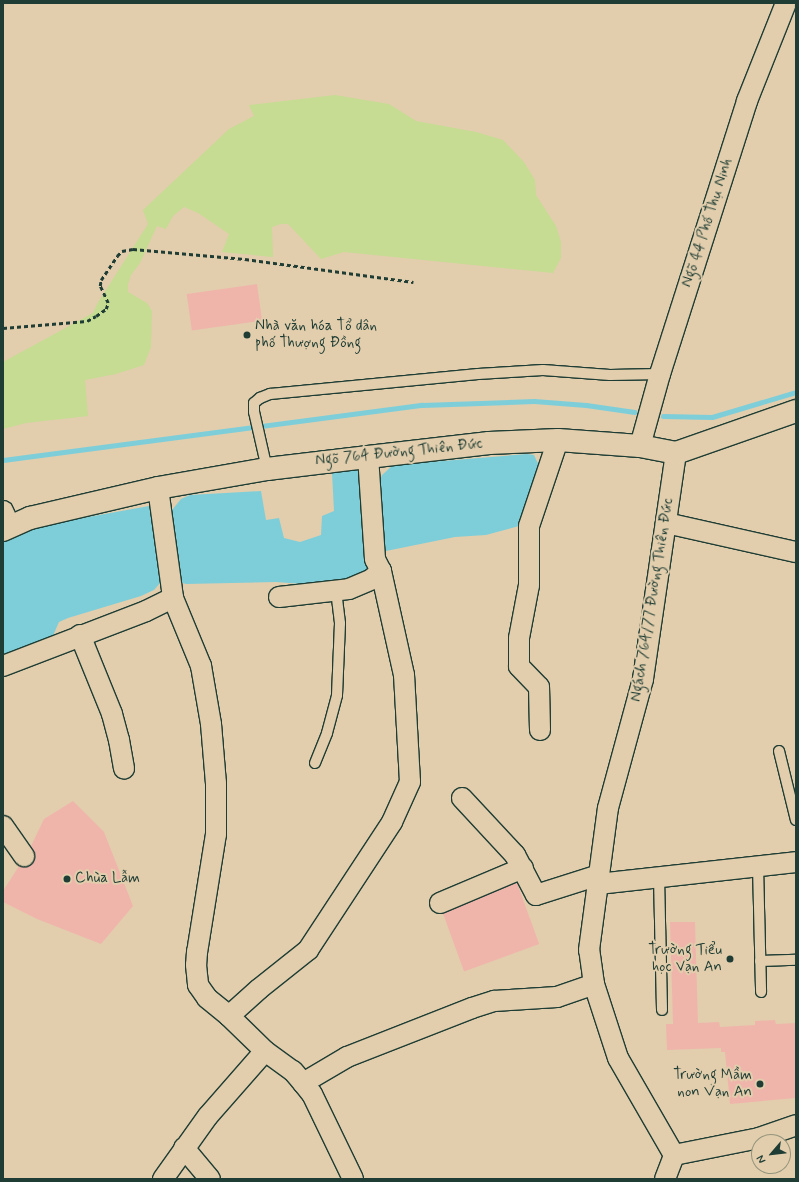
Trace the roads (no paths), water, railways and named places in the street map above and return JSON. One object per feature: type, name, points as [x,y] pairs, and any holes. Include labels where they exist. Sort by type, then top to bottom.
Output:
[{"type":"street","name":"Ngõ 44 Phố Thụ Ninh","points":[[640,446],[660,374],[747,101],[786,3]]},
{"type":"street","points":[[676,453],[796,411]]},
{"type":"street","name":"Ngõ 764 Đường Thiên Đức","points":[[5,523],[158,488],[267,468],[489,443],[558,440],[640,446],[676,453]]},
{"type":"street","points":[[540,730],[539,687],[519,666],[518,638],[529,584],[529,526],[558,440]]},
{"type":"street","name":"Ngách 764/77 Đường Thiên Đức","points":[[674,1155],[618,1058],[594,984],[589,950],[608,808],[643,680],[676,453]]},
{"type":"street","points":[[229,1016],[259,989],[308,950],[392,822],[410,782],[404,675],[381,571],[375,559],[368,457]]},
{"type":"street","points":[[158,488],[173,598],[201,666],[212,724],[216,783],[216,834],[197,952],[196,965],[198,985],[207,998],[229,1016],[265,1051],[293,1072],[312,1094],[353,1179]]},
{"type":"street","points":[[666,524],[796,552]]},
{"type":"street","points":[[279,597],[336,590],[361,585],[372,579],[381,571]]},
{"type":"street","points":[[3,666],[158,606],[173,598]]},
{"type":"street","points":[[80,635],[112,714],[119,740],[124,769]]},
{"type":"street","points":[[462,798],[515,855],[536,895],[599,879],[659,877],[796,862]]},
{"type":"street","points":[[3,826],[24,856]]},
{"type":"street","points":[[440,903],[523,868]]},
{"type":"street","points":[[303,1084],[347,1057],[472,1008],[494,1001],[557,996],[594,984]]},
{"type":"street","points":[[163,1179],[208,1116],[265,1051]]},
{"type":"street","points":[[665,1179],[674,1155],[759,1138],[796,1125]]},
{"type":"street","points":[[184,1148],[210,1179]]},
{"type":"lane","points":[[267,468],[254,412],[254,402],[270,394],[478,374],[543,370],[610,375],[660,374]]},
{"type":"lane","points":[[315,762],[327,733],[337,695],[340,623],[336,590]]},
{"type":"lane","points":[[779,751],[796,820]]},
{"type":"lane","points":[[758,866],[761,992]]},
{"type":"lane","points":[[659,877],[662,1010]]},
{"type":"lane","points":[[760,960],[796,960]]},
{"type":"water","points":[[527,454],[534,455],[541,470],[522,522],[519,526],[486,535],[455,537],[386,551],[382,549],[380,542],[380,481],[382,475],[393,465]]},
{"type":"water","points":[[353,469],[360,471],[369,568],[365,574],[329,586],[276,582],[186,584],[179,582],[171,519],[172,510],[181,499],[190,495],[261,491],[266,520],[279,518],[284,538],[300,542],[321,535],[322,516],[334,511],[332,473]]},
{"type":"water","points":[[149,506],[152,509],[164,575],[161,582],[154,590],[141,596],[68,618],[59,622],[52,638],[3,655],[3,541],[22,529]]},
{"type":"waterway","points":[[663,416],[712,417],[796,392]]},
{"type":"waterway","points":[[3,460],[422,405],[534,401],[586,405],[635,412]]},
{"type":"place","name":"Nhà văn hóa Tổ dân phố Thượng Đồng","points":[[247,335]]},
{"type":"place","name":"Chùa Lẫm","points":[[67,879]]},
{"type":"place","name":"Trường Tiểu học Vạn An","points":[[730,959]]},
{"type":"place","name":"Trường Mầm non Vạn An","points":[[760,1084]]}]
